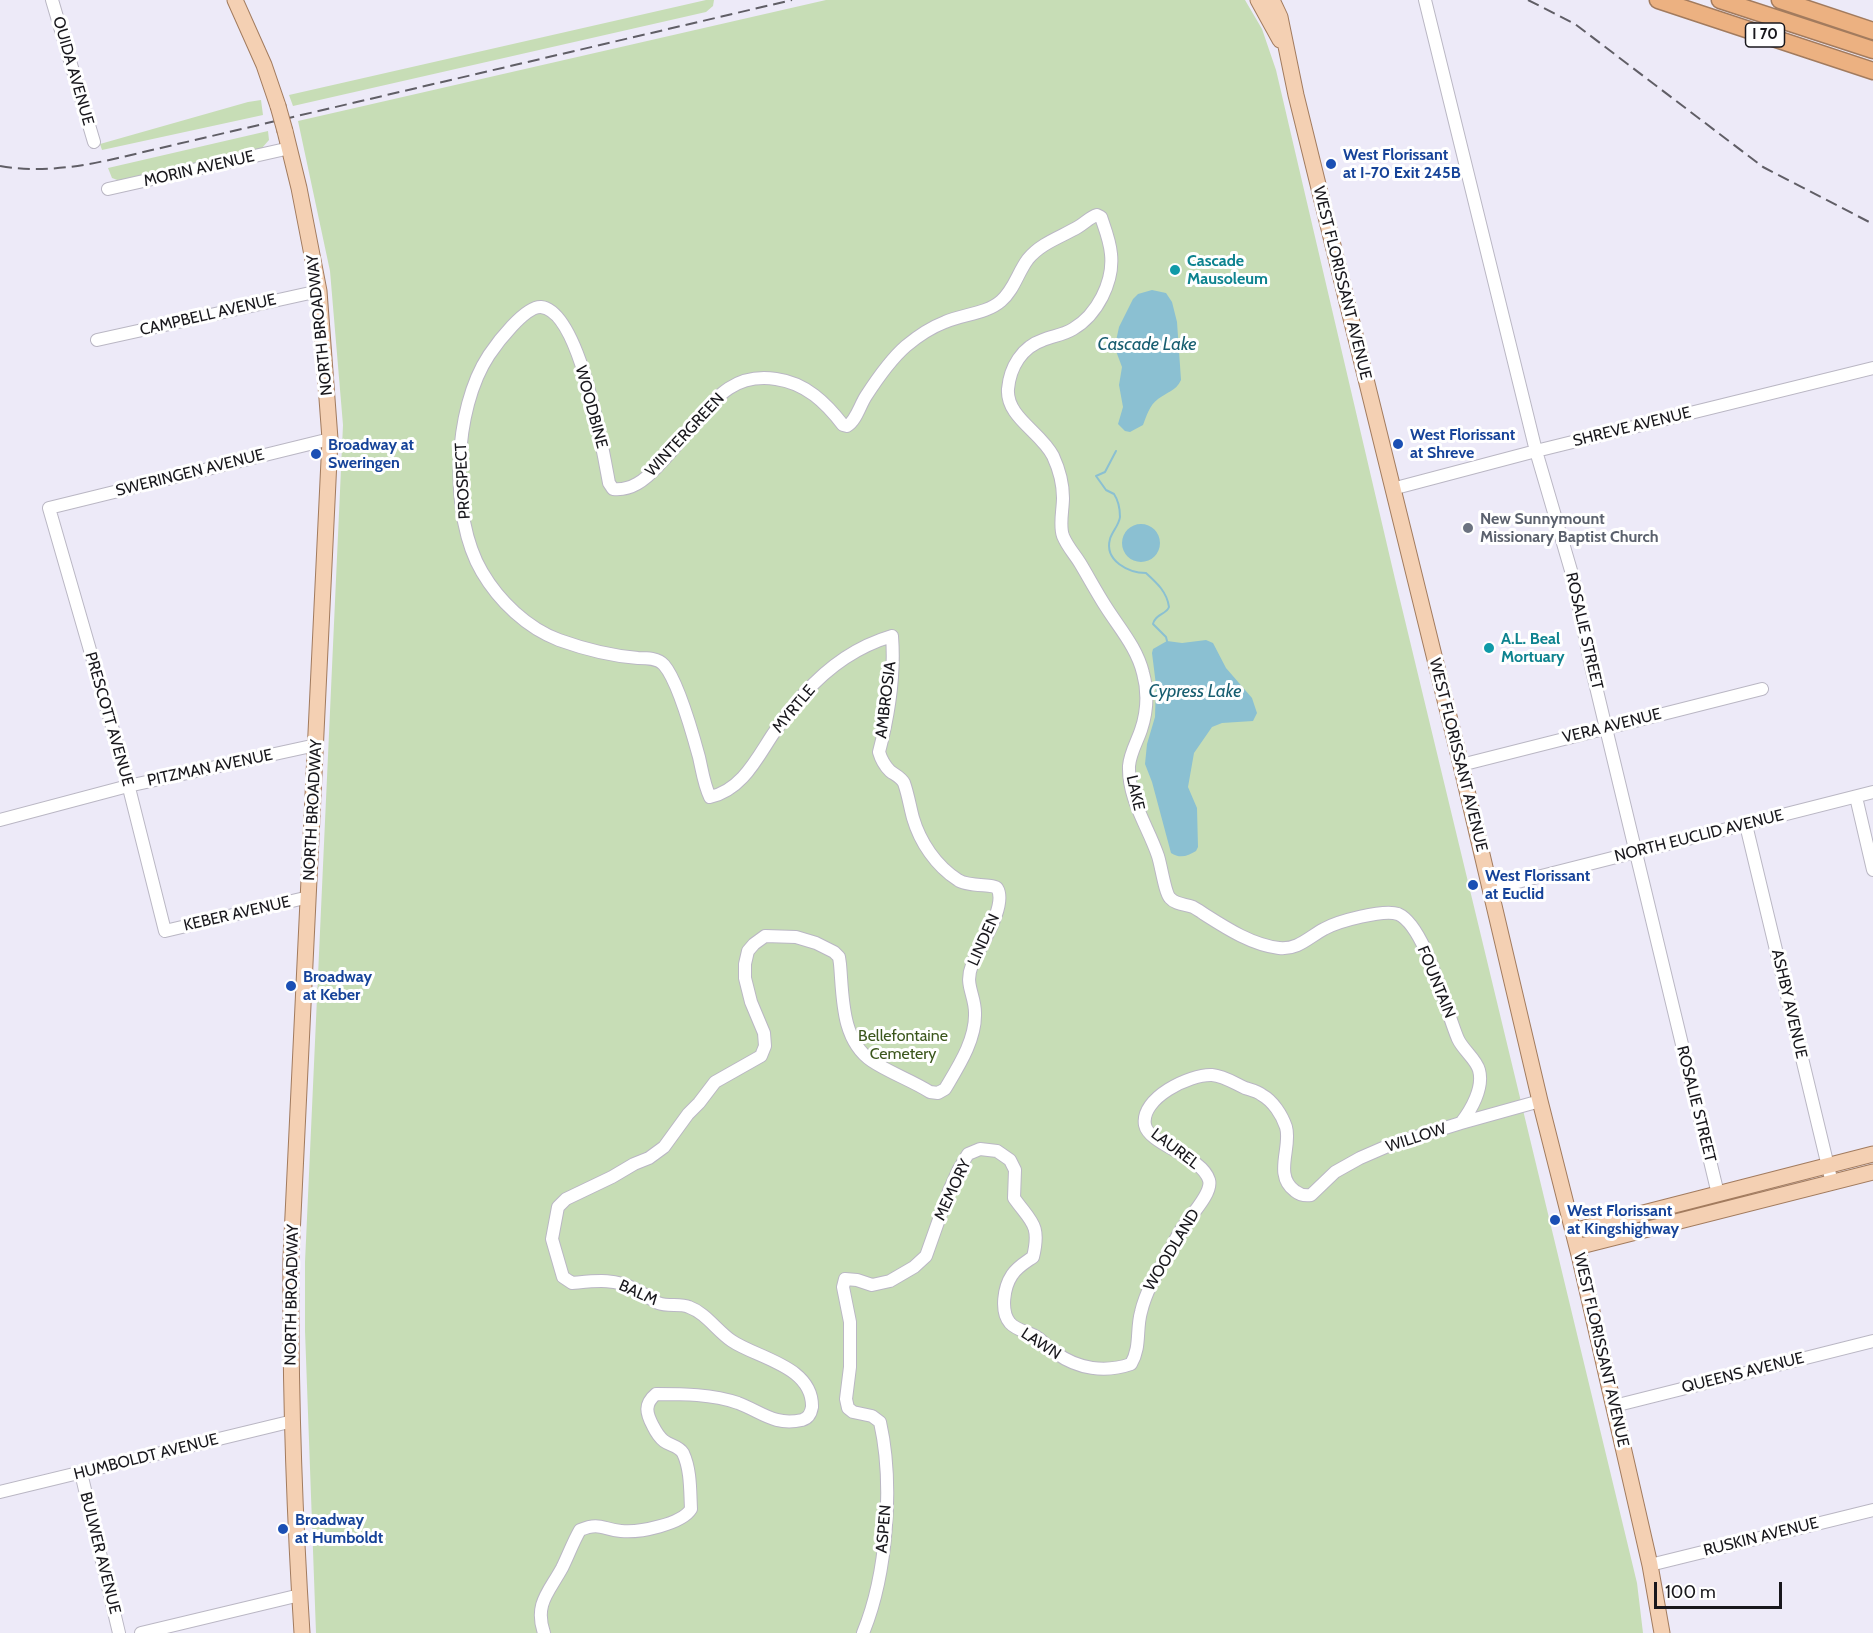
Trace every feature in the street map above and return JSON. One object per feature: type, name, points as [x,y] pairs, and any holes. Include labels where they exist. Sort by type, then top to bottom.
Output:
[{"type":"highway","name":"I 70","points":[[1658,0],[1873,71]]},
{"type":"highway","points":[[1720,0],[1873,50]]},
{"type":"highway","name":"I 70","points":[[1780,0],[1873,31]]},
{"type":"main road","name":"NORTH BROADWAY","points":[[235,0],[267,74],[278,106],[308,230],[319,291],[330,439],[291,1257],[293,1421],[302,1633]]},
{"type":"main road","name":"WEST FLORISSANT AVENUE","points":[[1258,0],[1287,54]]},
{"type":"main road","name":"WEST FLORISSANT AVENUE","points":[[1272,0],[1280,17],[1392,489],[1577,1247],[1650,1565],[1662,1633]]},
{"type":"main road","points":[[1573,1231],[1873,1154]]},
{"type":"main road","points":[[1577,1247],[1873,1172]]},
{"type":"street","name":"OUIDA AVENUE","points":[[52,0],[94,142]]},
{"type":"street","name":"ROSALIE STREET","points":[[1425,0],[1536,451],[1572,574],[1591,666],[1718,1194]]},
{"type":"street","name":"MORIN AVENUE","points":[[108,189],[290,148]]},
{"type":"street","name":"WINTERGREEN","points":[[613,489],[621,490],[632,487],[649,476],[672,452],[715,398],[730,386],[746,380],[766,377],[784,380],[804,388],[816,396],[843,425],[847,426],[852,423],[878,379],[906,346],[946,321],[980,311],[1001,301],[1028,259],[1036,251],[1097,214],[1101,217],[1111,250],[1112,264],[1103,294],[1086,320],[1057,336],[1031,345],[1021,355],[1014,366],[1008,394],[1010,403],[1017,414],[1051,451],[1057,465],[1063,498],[1063,536]]},
{"type":"street","name":"CAMPBELL AVENUE","points":[[97,340],[319,291]]},
{"type":"street","name":"WOODBINE","points":[[535,308],[542,307],[552,312],[573,345],[584,370],[595,409],[609,483],[613,489]]},
{"type":"street","name":"PROSPECT","points":[[535,308],[504,335],[476,375],[469,397],[461,430],[460,470],[465,523],[472,550],[482,572],[497,594],[532,626],[557,639],[582,647],[619,655],[652,658],[663,663],[686,713],[710,796]]},
{"type":"street","name":"SHREVE AVENUE","points":[[1392,489],[1873,368]]},
{"type":"street","name":"SWERINGEN AVENUE","points":[[49,508],[330,439]]},
{"type":"street","name":"PRESCOTT AVENUE","points":[[49,508],[129,786],[165,931]]},
{"type":"street","name":"LAKE","points":[[1063,536],[1097,594],[1131,642],[1144,674],[1146,709],[1131,755],[1130,780],[1138,811],[1157,852],[1169,898],[1174,902],[1192,906],[1219,924],[1240,934],[1260,943],[1280,948],[1300,945],[1323,929]]},
{"type":"street","name":"MYRTLE","points":[[710,796],[727,789],[745,775],[787,715],[805,693],[832,667],[858,650],[892,636]]},
{"type":"street","name":"AMBROSIA","points":[[892,636],[892,681],[879,752],[881,758],[890,771],[903,780],[914,821],[926,848],[937,862],[958,880],[969,885],[993,886]]},
{"type":"street","name":"VERA AVENUE","points":[[1461,765],[1762,689]]},
{"type":"street","name":"PITZMAN AVENUE","points":[[0,820],[129,786],[316,745]]},
{"type":"street","name":"NORTH EUCLID AVENUE","points":[[1490,889],[1873,792]]},
{"type":"street","points":[[1856,797],[1873,870]]},
{"type":"street","name":"ASHBY AVENUE","points":[[1746,825],[1832,1183]]},
{"type":"street","name":"LINDEN","points":[[762,1053],[765,1046],[764,1033],[751,1002],[745,978],[748,951],[765,936],[796,936],[824,946],[838,957],[846,1020],[853,1042],[864,1055],[930,1092],[939,1093],[945,1089],[968,1046],[975,1027],[973,998],[968,985],[969,975],[998,908],[1000,897],[997,888],[993,886]]},
{"type":"street","name":"KEBER AVENUE","points":[[165,931],[309,897]]},
{"type":"street","name":"FOUNTAIN","points":[[1323,929],[1346,921],[1386,913],[1396,913],[1410,924],[1436,976],[1456,1035],[1462,1047],[1479,1068],[1480,1081],[1475,1097],[1470,1111],[1461,1123]]},
{"type":"street","name":"BALM","points":[[544,1633],[541,1624],[541,1607],[546,1592],[561,1570],[580,1530],[593,1525],[622,1531],[653,1527],[674,1522],[688,1514],[691,1509],[687,1464],[682,1451],[658,1435],[646,1412],[650,1399],[656,1394],[704,1395],[737,1403],[767,1418],[784,1422],[805,1419],[809,1416],[812,1404],[809,1392],[800,1378],[782,1365],[733,1342],[700,1313],[687,1306],[657,1302],[633,1288],[616,1282],[604,1280],[572,1283],[563,1277],[552,1239],[558,1207],[566,1199],[650,1158],[664,1147],[688,1114],[716,1082],[751,1063],[762,1053]]},
{"type":"street","name":"LAUREL","points":[[1209,1184],[1209,1180],[1196,1163],[1156,1138],[1147,1130],[1145,1122],[1148,1109],[1159,1097],[1192,1077],[1212,1075],[1262,1094],[1276,1106],[1287,1128],[1283,1168],[1287,1182],[1291,1189],[1302,1195]]},
{"type":"street","name":"WILLOW","points":[[1302,1195],[1311,1195],[1335,1172],[1390,1145],[1540,1101]]},
{"type":"street","name":"MEMORY","points":[[880,1422],[872,1416],[853,1412],[848,1408],[846,1399],[849,1322],[843,1287],[845,1279],[872,1285],[890,1281],[914,1267],[926,1256],[949,1191],[968,1154],[980,1149],[997,1151],[1010,1160],[1015,1170],[1014,1198],[1033,1221],[1037,1236],[1033,1257],[1013,1273],[1007,1285],[1005,1312],[1010,1324]]},
{"type":"street","name":"WOODLAND","points":[[1136,1354],[1140,1314],[1146,1292],[1182,1228],[1205,1196],[1209,1184]]},
{"type":"street","name":"LAWN","points":[[1010,1324],[1039,1339],[1068,1362],[1092,1368],[1107,1370],[1120,1368],[1131,1364],[1136,1354]]},
{"type":"street","name":"QUEENS AVENUE","points":[[1614,1406],[1873,1341]]},
{"type":"street","name":"HUMBOLDT AVENUE","points":[[0,1492],[293,1421]]},
{"type":"street","name":"ASPEN","points":[[863,1633],[878,1584],[883,1547],[887,1497],[885,1450],[880,1422]]},
{"type":"street","name":"BULWER AVENUE","points":[[81,1473],[119,1633]]},
{"type":"street","name":"RUSKIN AVENUE","points":[[1650,1565],[1873,1510]]},
{"type":"street","points":[[141,1633],[300,1595]]},
{"type":"green space","points":[[714,0],[713,6],[706,12],[293,106],[289,95]]},
{"type":"green space","name":"Bellefontaine Cemetery","points":[[826,0],[1245,0],[1262,29],[1276,70],[1395,579],[1637,1583],[1643,1633],[316,1633],[305,1331],[305,1262],[343,425],[330,271],[298,121]]},
{"type":"green space","points":[[261,100],[263,115],[102,150],[100,144],[248,102]]},
{"type":"green space","points":[[268,131],[269,140],[262,148],[120,181],[112,178],[108,168]]},
{"type":"water","name":"Cascade Lake","points":[[1152,290],[1166,293],[1172,302],[1177,322],[1181,380],[1174,389],[1152,405],[1143,425],[1130,432],[1125,431],[1118,424],[1123,407],[1119,385],[1122,367],[1116,351],[1116,341],[1119,327],[1133,299],[1138,294]]},
{"type":"water","points":[[1141,524],[1155,529],[1160,543],[1155,557],[1141,562],[1127,557],[1122,543],[1127,529]]},
{"type":"water","name":"Cypress Lake","points":[[1206,640],[1213,643],[1226,668],[1252,698],[1257,713],[1253,721],[1222,723],[1212,727],[1194,753],[1188,787],[1197,808],[1198,847],[1193,853],[1181,856],[1171,853],[1145,764],[1147,744],[1155,717],[1156,685],[1152,653],[1153,649],[1167,641],[1182,643]]},
{"type":"waterway","points":[[1116,451],[1105,472],[1096,476],[1106,490],[1114,494],[1119,508],[1120,517],[1110,539],[1109,547],[1111,554],[1119,564],[1132,571],[1146,573],[1164,592],[1169,607],[1166,612],[1156,618],[1153,624],[1167,641]]},
{"type":"railway","points":[[0,166],[45,169],[103,161],[792,0]]},
{"type":"railway","points":[[1528,0],[1575,24],[1763,167],[1873,224]]},
{"type":"place","name":"West Florissant at I-70 Exit 245B","points":[[1331,164]]},
{"type":"place","name":"Cascade Mausoleum","points":[[1175,270]]},
{"type":"place","name":"West Florissant at Shreve","points":[[1398,444]]},
{"type":"place","name":"Broadway at Sweringen","points":[[316,454]]},
{"type":"place","name":"New Sunnymount Missionary Baptist Church","points":[[1468,528]]},
{"type":"place","name":"A.L. Beal Mortuary","points":[[1489,648]]},
{"type":"place","name":"West Florissant at Euclid","points":[[1473,885]]},
{"type":"place","name":"Broadway at Keber","points":[[291,986]]},
{"type":"place","name":"West Florissant at Kingshighway","points":[[1555,1220]]},
{"type":"place","name":"Broadway at Humboldt","points":[[283,1529]]}]
